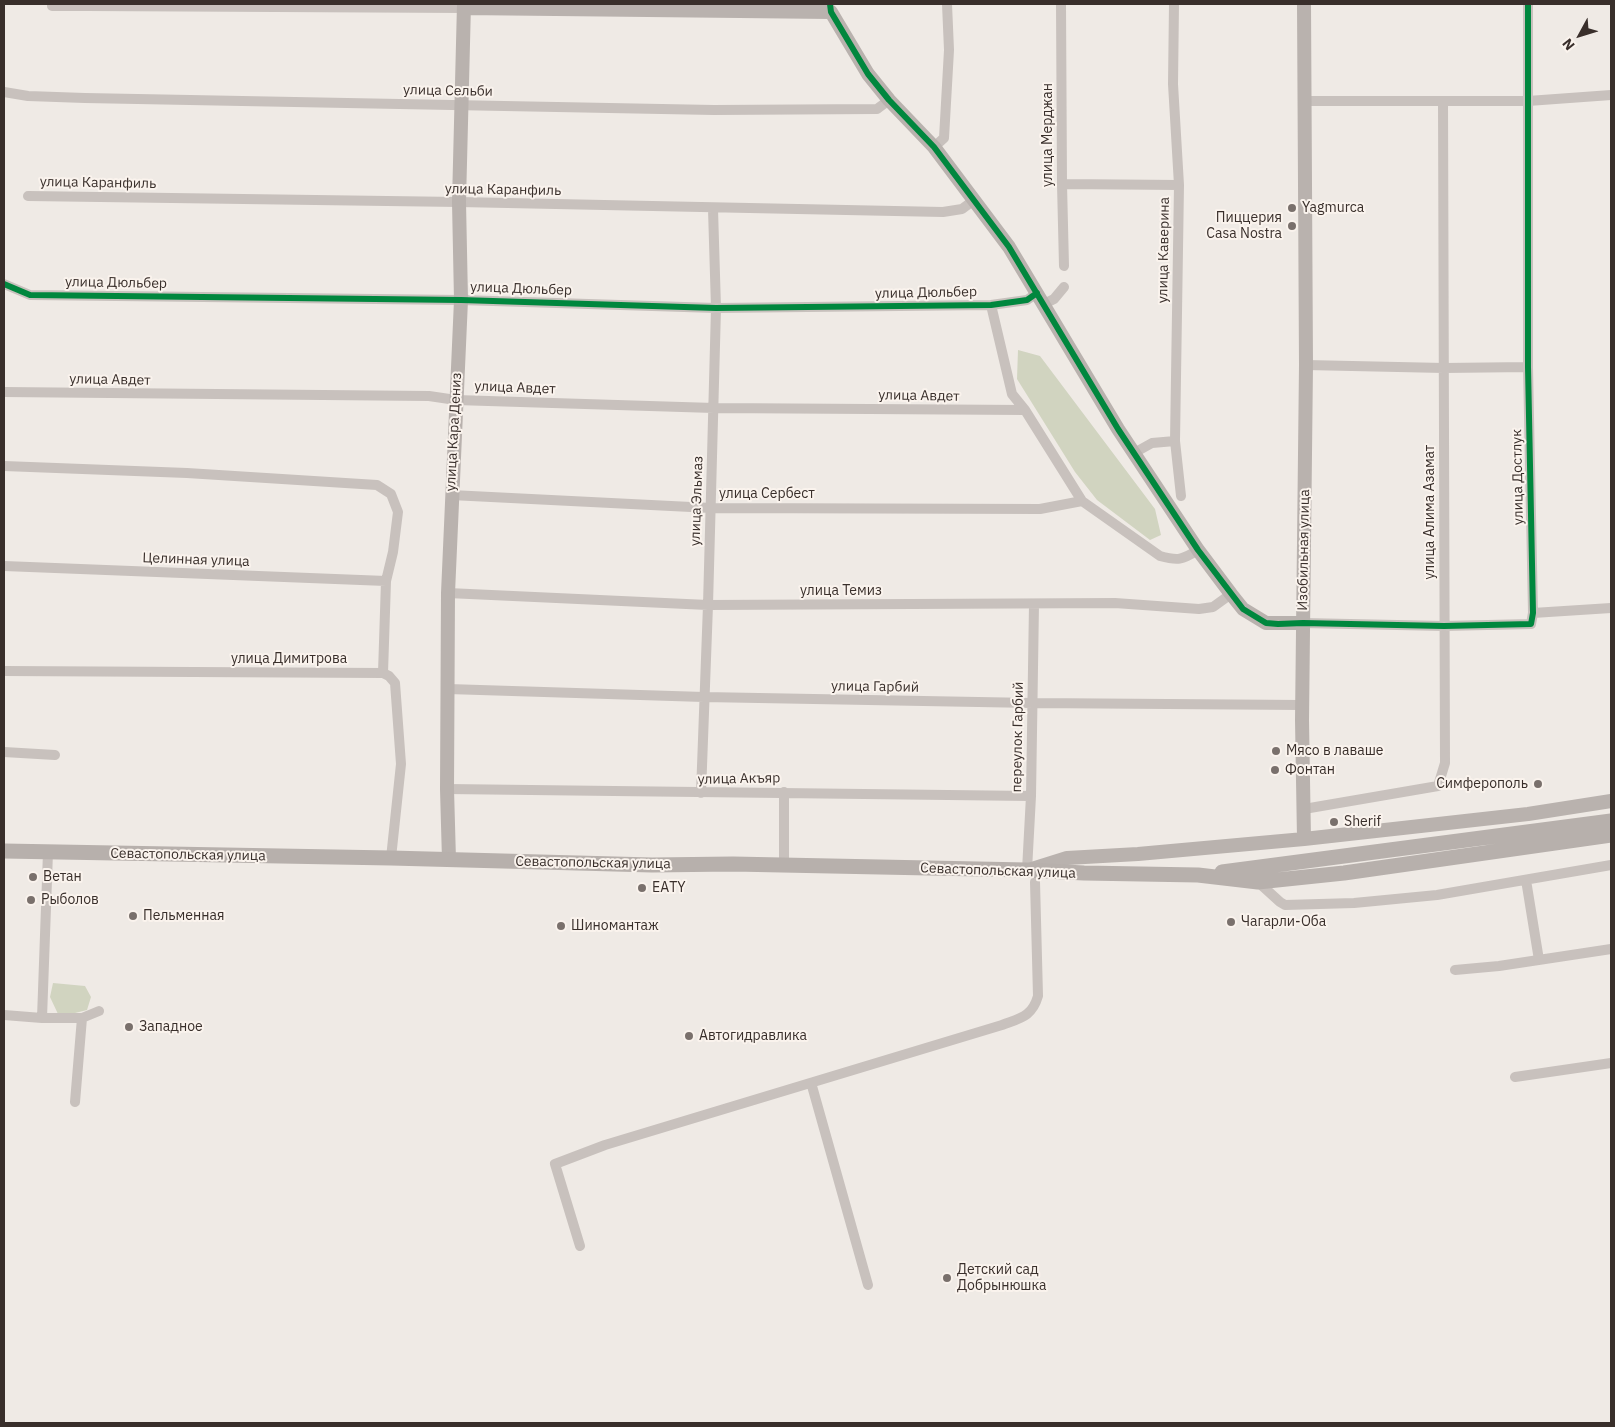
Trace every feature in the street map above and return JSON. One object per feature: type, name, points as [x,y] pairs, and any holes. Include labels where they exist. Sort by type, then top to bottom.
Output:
[{"type":"main road","name":"Изобильная улица","points":[[1304,4],[1306,365],[1302,705],[1304,838]]},
{"type":"main road","points":[[464,6],[831,8],[868,74],[889,100],[934,147],[1009,247],[1098,397],[1198,550],[1231,594],[1243,609],[1266,623],[1303,623]]},
{"type":"main road","name":"улица Кара Дениз","points":[[449,860],[447,789],[448,592],[461,300],[459,202],[464,6]]},
{"type":"main road","points":[[1031,876],[1067,858],[1138,854],[1333,836],[1528,814],[1611,801]]},
{"type":"main road","points":[[1304,809],[1306,821],[1312,829],[1322,834],[1333,836]]},
{"type":"main road","points":[[1268,842],[1287,836],[1298,828],[1304,809]]},
{"type":"main road","points":[[1198,875],[1611,821]]},
{"type":"main road","points":[[1198,875],[1258,882],[1344,873],[1611,835]]},
{"type":"main road","name":"Севастопольская улица","points":[[4,850],[652,865],[784,865],[1031,876],[1084,874],[1198,875]]},
{"type":"main road","points":[[1084,874],[1138,854]]},
{"type":"street","points":[[934,147],[944,138],[949,50],[947,4]]},
{"type":"street","name":"улица Мерджан","points":[[1061,4],[1064,266]]},
{"type":"street","name":"улица Каверина","points":[[1174,4],[1173,84],[1179,185],[1175,441],[1181,496]]},
{"type":"street","name":"улица Достлук","points":[[1528,4],[1528,367],[1534,613]]},
{"type":"street","points":[[52,5],[464,6]]},
{"type":"street","name":"улица Сельби","points":[[4,92],[28,96],[76,98],[714,110],[877,109],[889,100]]},
{"type":"street","points":[[1304,101],[1528,101],[1611,95]]},
{"type":"street","name":"улица Алима Азамат","points":[[1304,809],[1438,786],[1445,763],[1443,101]]},
{"type":"street","points":[[1062,184],[1179,185]]},
{"type":"street","name":"улица Каранфиль","points":[[28,196],[459,202],[712,209],[840,209],[942,212],[962,209],[974,200]]},
{"type":"street","name":"улица Эльмаз","points":[[701,793],[716,308],[712,209]]},
{"type":"street","name":"улица Дюльбер","points":[[4,284],[30,295],[461,300],[716,308],[991,305],[1041,299]]},
{"type":"street","points":[[1041,299],[1054,298],[1064,287]]},
{"type":"street","points":[[991,305],[1012,394],[1025,410],[1082,501],[1160,556],[1175,560],[1186,558],[1198,550]]},
{"type":"street","points":[[1306,365],[1444,368],[1528,367]]},
{"type":"street","name":"улица Авдет","points":[[4,392],[429,396],[456,400],[714,408],[1025,410]]},
{"type":"street","points":[[1134,452],[1152,442],[1175,441]]},
{"type":"street","points":[[4,466],[187,473],[377,485],[391,494],[398,512],[393,552],[386,580],[383,673],[389,676],[395,683],[401,764],[391,858]]},
{"type":"street","name":"улица Сербест","points":[[451,495],[711,508],[1040,509],[1082,501]]},
{"type":"street","name":"Целинная улица","points":[[4,566],[386,580]]},
{"type":"street","name":"улица Темиз","points":[[448,592],[708,605],[1115,603],[1199,609],[1212,607],[1231,594]]},
{"type":"street","name":"переулок Гарбий","points":[[580,1246],[555,1164],[605,1145],[1002,1025],[1026,1016],[1035,1007],[1038,996],[1031,876],[1034,604]]},
{"type":"street","points":[[1303,623],[1444,626],[1532,624],[1534,613],[1611,608]]},
{"type":"street","name":"улица Димитрова","points":[[4,671],[383,673]]},
{"type":"street","name":"улица Гарбий","points":[[448,689],[704,697],[1033,703],[1302,705]]},
{"type":"street","points":[[4,752],[55,755]]},
{"type":"street","name":"улица Акъяр","points":[[447,789],[1031,796]]},
{"type":"street","points":[[784,792],[784,865]]},
{"type":"street","points":[[42,1018],[48,852]]},
{"type":"street","points":[[1258,882],[1280,902],[1290,905],[1354,903],[1437,895],[1611,865]]},
{"type":"street","points":[[1526,880],[1539,960]]},
{"type":"street","points":[[1455,970],[1499,966],[1611,949]]},
{"type":"street","points":[[4,1015],[42,1018],[82,1018],[99,1011]]},
{"type":"street","points":[[75,1102],[82,1018]]},
{"type":"street","points":[[1515,1077],[1611,1063]]},
{"type":"street","points":[[812,1086],[868,1285]]},
{"type":"green space","points":[[1018,350],[1040,356],[1155,509],[1161,535],[1150,540],[1097,500],[1075,472],[1017,379]]},
{"type":"green space","points":[[53,983],[85,986],[91,997],[87,1010],[58,1014],[50,997]]},
{"type":"cycle path","points":[[830,4],[831,12],[868,74],[889,100],[934,147],[1009,247],[1118,429],[1198,550],[1243,609],[1266,623],[1444,626],[1531,624],[1533,613],[1528,367],[1528,4]]},
{"type":"cycle path","points":[[4,284],[30,295],[461,300],[716,308],[991,305],[1027,300],[1037,293]]},
{"type":"place","name":"Yagmurca","points":[[1292,208]]},
{"type":"place","name":"Пиццерия Casa Nostra","points":[[1292,226]]},
{"type":"place","name":"Мясо в лаваше","points":[[1276,751]]},
{"type":"place","name":"Фонтан","points":[[1275,770]]},
{"type":"place","name":"Симферополь","points":[[1538,784]]},
{"type":"place","name":"Sherif","points":[[1334,822]]},
{"type":"place","name":"Ветан","points":[[33,877]]},
{"type":"place","name":"EАTY","points":[[642,888]]},
{"type":"place","name":"Рыболов","points":[[31,900]]},
{"type":"place","name":"Пельменная","points":[[133,916]]},
{"type":"place","name":"Чагарли-Оба","points":[[1231,922]]},
{"type":"place","name":"Шиномантаж","points":[[561,926]]},
{"type":"place","name":"Западное","points":[[129,1027]]},
{"type":"place","name":"Автогидравлика","points":[[689,1036]]},
{"type":"place","name":"Детский сад Добрынюшка","points":[[947,1278]]}]
